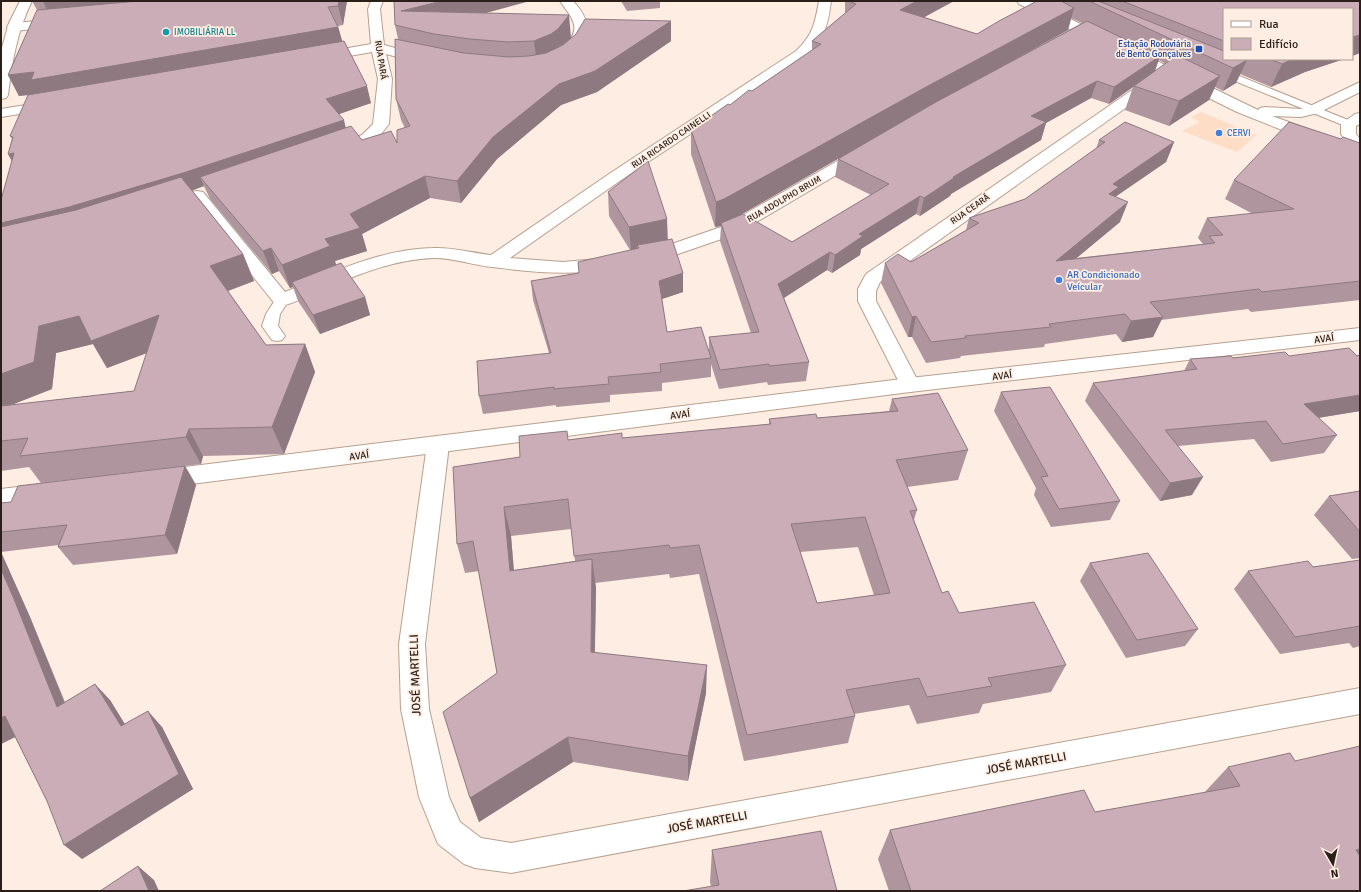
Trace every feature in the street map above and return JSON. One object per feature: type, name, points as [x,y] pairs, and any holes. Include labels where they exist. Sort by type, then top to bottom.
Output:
[{"type":"street","points":[[1,95],[3,63],[14,27],[26,1]]},
{"type":"street","name":"RUA PARÁ","points":[[322,153],[367,138],[376,131],[381,124],[385,79],[378,47],[374,9],[377,1]]},
{"type":"street","points":[[559,61],[564,58],[575,46],[581,35],[582,25],[577,11],[566,1]]},
{"type":"street","name":"RUA RICARDO CAINELLI","points":[[493,262],[616,177],[801,54],[813,42],[821,29],[825,1]]},
{"type":"street","points":[[1022,1],[1075,34],[1167,72],[1242,109],[1307,135],[1360,153]]},
{"type":"street","points":[[14,27],[69,22]]},
{"type":"street","points":[[308,60],[378,47],[404,56],[436,62]]},
{"type":"street","name":"RUA CEARÁ","points":[[910,385],[867,301],[865,292],[867,285],[873,278],[1167,72]]},
{"type":"street","points":[[1242,109],[1301,113],[1313,110],[1360,86]]},
{"type":"street","points":[[1,113],[64,102]]},
{"type":"street","points":[[1354,121],[1347,131],[1350,138],[1360,147]]},
{"type":"street","name":"RUA ADOLPHO BRUM","points":[[282,300],[384,259],[408,254],[436,253],[493,262],[570,268],[595,266],[669,251],[730,230],[874,146]]},
{"type":"street","points":[[197,196],[282,300]]},
{"type":"street","name":"AVAÍ","points":[[140,481],[392,451],[910,385],[1360,334]]},
{"type":"street","name":"JOSÉ MARTELLI","points":[[438,445],[412,644],[415,709],[434,796],[449,833],[475,853],[511,858],[1360,701]]},
{"type":"street","points":[[1,498],[63,490]]},
{"type":"lane","points":[[1210,67],[1313,110],[1354,121]]},
{"type":"lane","points":[[277,336],[270,326],[273,314],[282,300]]},
{"type":"shaded area","name":"CERVI","points":[[1201,112],[1256,135],[1237,152],[1182,131],[1200,122],[1191,117]]},
{"type":"building","points":[[139,1],[339,1],[338,6],[328,7],[338,27],[31,80],[34,72],[8,75],[37,10]]},
{"type":"building","points":[[394,1],[442,1],[401,11],[569,15],[558,29],[551,34],[534,41],[508,42],[470,39],[434,34],[395,25]]},
{"type":"building","points":[[849,1],[917,1],[900,10],[977,34],[1037,1],[1061,1],[1074,8],[716,202],[691,130],[728,104],[730,105],[749,90],[752,91],[821,44],[812,41],[856,4]]},
{"type":"building","points":[[1089,1],[1098,1],[1223,51],[1223,60],[1247,60],[1233,68]]},
{"type":"building","points":[[1122,1],[1360,1],[1360,35],[1353,37],[1353,8],[1223,8],[1223,41]]},
{"type":"building","points":[[585,19],[671,21],[595,71],[559,84],[493,137],[457,181],[425,176],[350,214],[360,228],[325,239],[330,246],[282,265],[271,248],[263,251],[200,177],[351,126],[362,140],[391,131],[397,143],[397,130],[410,126],[396,99],[395,39],[464,53],[509,57],[529,56],[546,53],[563,45],[576,34]]},
{"type":"building","points":[[1087,21],[1160,56],[1114,87],[1097,81],[1031,116],[1046,122],[953,177],[954,178],[924,198],[920,196],[859,234],[863,236],[835,255],[830,252],[778,284],[809,362],[769,366],[769,364],[720,370],[709,337],[759,332],[721,223],[743,214],[792,242],[889,184],[838,159],[936,102]]},
{"type":"building","points":[[344,41],[367,86],[326,99],[344,120],[183,173],[69,207],[1,223],[1,200],[14,153],[8,154],[13,137],[10,136],[28,95]]},
{"type":"building","points":[[1177,55],[1220,76],[1179,101],[1134,86]]},
{"type":"building","points":[[1272,60],[1291,60],[1282,64]]},
{"type":"building","points":[[1125,122],[1174,142],[1113,184],[1119,187],[1109,194],[1128,202],[1056,261],[1215,243],[1209,236],[1223,235],[1207,218],[1294,209],[1234,180],[1289,122],[1341,139],[1343,137],[1360,143],[1360,281],[1262,292],[1259,289],[1150,302],[1163,317],[1131,321],[1125,314],[1049,324],[1051,327],[965,336],[966,338],[931,342],[916,316],[912,317],[885,263],[898,254],[911,262],[979,223],[969,218],[1025,199],[1105,142],[1099,140]]},
{"type":"building","points":[[648,161],[667,219],[629,227],[608,192]]},
{"type":"building","points":[[181,177],[243,254],[210,266],[266,345],[305,344],[272,427],[189,429],[186,437],[20,456],[28,438],[1,441],[1,406],[134,391],[159,315],[91,341],[79,316],[39,326],[34,362],[1,374],[1,227],[76,210]]},
{"type":"building","points":[[672,239],[683,273],[659,281],[667,332],[701,327],[711,358],[660,364],[661,372],[608,377],[609,384],[554,389],[554,387],[479,396],[477,361],[551,353],[531,281],[579,273],[578,262],[639,248],[637,245]]},
{"type":"building","points":[[341,263],[365,297],[313,315],[292,282]]},
{"type":"building","points":[[1349,348],[1357,356],[1360,355],[1360,395],[1304,404],[1337,435],[1283,444],[1266,421],[1165,430],[1203,477],[1170,483],[1093,383],[1197,369],[1190,359],[1231,356],[1233,358],[1285,352],[1289,356]]},
{"type":"building","points":[[1050,387],[1120,501],[1059,509],[1041,477],[1048,476],[1001,392]]},
{"type":"building","points":[[938,393],[968,450],[896,460],[917,510],[910,511],[942,593],[948,591],[959,613],[1034,602],[1066,665],[988,678],[992,686],[927,697],[919,678],[846,690],[855,716],[747,735],[699,545],[670,548],[669,545],[574,556],[568,499],[504,507],[510,571],[592,559],[591,652],[707,665],[688,756],[568,737],[470,798],[443,712],[497,673],[473,541],[457,544],[453,467],[520,457],[519,436],[567,431],[568,440],[622,433],[622,438],[771,424],[769,419],[816,414],[817,418],[898,411],[892,399]],"holes":[[[865,517],[890,593],[817,603],[791,524]]]},
{"type":"building","points":[[185,466],[165,535],[58,547],[67,525],[1,532],[1,503],[11,502],[18,486]]},
{"type":"building","points":[[1360,491],[1360,532],[1329,496]]},
{"type":"building","points":[[1148,553],[1198,629],[1137,640],[1090,563]]},
{"type":"building","points":[[1360,560],[1360,626],[1295,637],[1248,571],[1308,561],[1313,567]]},
{"type":"building","points":[[1,569],[57,707],[95,684],[121,726],[148,711],[179,774],[64,845],[47,801],[5,716],[1,718]]},
{"type":"building","points":[[1360,746],[1360,849],[1356,850],[1360,856],[1360,891],[911,891],[890,830],[1084,790],[1095,812],[1240,786],[1228,767],[1290,753],[1295,761]]},
{"type":"building","points":[[821,831],[837,891],[683,891],[719,885],[712,850]]},
{"type":"building","points":[[138,866],[149,891],[100,891]]},
{"type":"place","name":"IMOBILIÁRIA LL","points":[[166,32]]},
{"type":"place","name":"Estação Rodoviária de Bento Gonçalves","points":[[1199,49]]},
{"type":"place","name":"CERVI","points":[[1219,133]]},
{"type":"place","name":"AR Condicionado Veícular","points":[[1059,280]]}]
